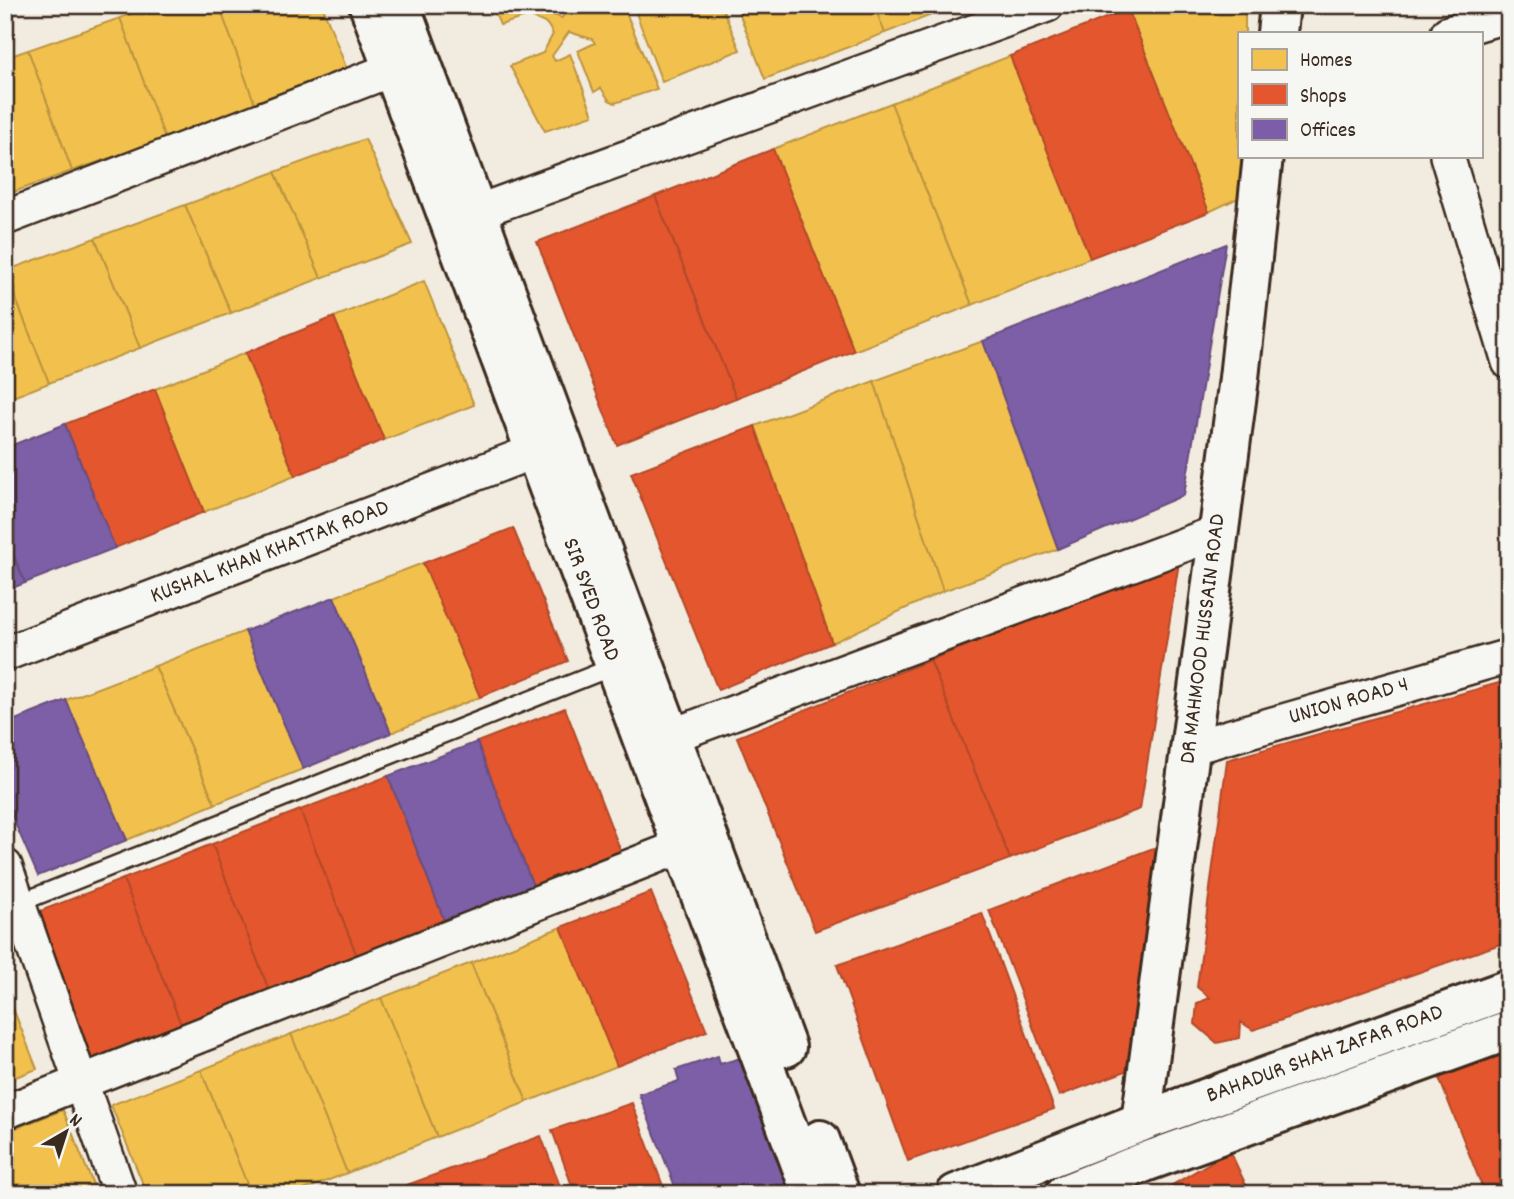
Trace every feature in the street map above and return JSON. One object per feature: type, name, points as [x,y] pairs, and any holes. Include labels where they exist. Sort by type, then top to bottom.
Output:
[{"type":"main road","name":"SIR SYED ROAD","points":[[369,5],[393,69],[463,217],[658,741],[840,1194]]},
{"type":"main road","name":"SIR SYED ROAD","points":[[400,5],[535,452],[615,666],[658,741],[682,846],[812,1194]]},
{"type":"main road","points":[[1277,32],[1280,5]]},
{"type":"main road","name":"DR MAHMOOD HUSSAIN ROAD","points":[[1141,1122],[1239,378],[1264,158]]},
{"type":"main road","name":"BAHADUR SHAH ZAFAR ROAD","points":[[956,1194],[1141,1122],[1509,989]]},
{"type":"main road","name":"BAHADUR SHAH ZAFAR ROAD","points":[[1065,1194],[1142,1178],[1509,1030]]},
{"type":"street","points":[[463,217],[1047,5]]},
{"type":"street","points":[[1451,32],[1509,15]]},
{"type":"street","points":[[5,218],[393,69]]},
{"type":"street","points":[[1448,158],[1509,362]]},
{"type":"street","name":"KUSHAL KHAN KHATTAK ROAD","points":[[5,654],[535,452]]},
{"type":"street","points":[[658,741],[1218,531]]},
{"type":"street","name":"UNION ROAD 4","points":[[1190,748],[1509,656]]},
{"type":"street","points":[[5,1112],[682,846]]},
{"type":"street","points":[[5,866],[12,906],[81,1082],[120,1194]]},
{"type":"lane","points":[[12,906],[615,666]]},
{"type":"building: Homes","points":[[155,5],[219,5],[256,107],[165,139],[120,18]]},
{"type":"building: Homes","points":[[219,5],[322,5],[349,75],[256,107]]},
{"type":"building: Homes","points":[[492,5],[534,5],[534,8],[562,18],[569,5],[623,5],[657,89],[615,103],[609,100],[601,88],[594,92],[578,51],[595,43],[592,39],[569,32],[552,56],[555,61],[570,54],[593,115],[545,131],[510,66],[543,53],[553,34],[547,24],[529,16],[500,25]]},
{"type":"building: Homes","points":[[633,5],[721,5],[740,50],[662,82]]},
{"type":"building: Homes","points":[[736,5],[874,5],[885,33],[765,79]]},
{"type":"building: Homes","points":[[874,5],[957,5],[885,33]]},
{"type":"building: Homes","points":[[1138,5],[1245,5],[1245,32],[1238,32],[1240,197],[1209,212],[1128,9]]},
{"type":"building: Homes","points":[[120,18],[165,139],[72,171],[28,50]]},
{"type":"building: Homes","points":[[28,50],[72,171],[5,195],[5,58]]},
{"type":"building: Homes","points":[[1010,56],[1090,258],[972,305],[891,103]]},
{"type":"building: Homes","points":[[891,103],[972,305],[854,351],[773,149]]},
{"type":"building: Homes","points":[[365,139],[412,244],[321,278],[275,172]]},
{"type":"building: Homes","points":[[275,172],[321,278],[231,313],[185,205]]},
{"type":"building: Homes","points":[[185,205],[231,313],[140,348],[95,238]]},
{"type":"building: Homes","points":[[95,238],[140,348],[49,383],[5,271]]},
{"type":"building: Homes","points":[[5,272],[49,383],[5,400]]},
{"type":"building: Homes","points":[[424,281],[474,405],[384,440],[334,317]]},
{"type":"building: Homes","points":[[983,341],[1058,549],[943,591],[874,381]]},
{"type":"building: Homes","points":[[245,353],[295,476],[204,512],[155,389]]},
{"type":"building: Homes","points":[[874,381],[943,591],[832,643],[755,426]]},
{"type":"building: Homes","points":[[423,563],[480,697],[391,733],[334,597]]},
{"type":"building: Homes","points":[[245,631],[303,769],[215,804],[155,666]]},
{"type":"building: Homes","points":[[155,666],[215,804],[127,840],[66,700]]},
{"type":"building: Homes","points":[[561,927],[617,1066],[527,1102],[471,963]]},
{"type":"building: Homes","points":[[471,963],[527,1102],[437,1137],[381,998]]},
{"type":"building: Homes","points":[[5,988],[37,1069],[5,1081]]},
{"type":"building: Homes","points":[[381,998],[437,1137],[347,1173],[291,1034]]},
{"type":"building: Homes","points":[[291,1034],[347,1173],[294,1194],[251,1194],[201,1070]]},
{"type":"building: Homes","points":[[201,1070],[251,1194],[147,1194],[111,1105]]},
{"type":"building: Homes","points":[[63,1110],[97,1194],[5,1194],[5,1132]]},
{"type":"building: Shops","points":[[1128,9],[1209,212],[1090,258],[1010,56]]},
{"type":"building: Shops","points":[[773,149],[854,351],[736,398],[655,196]]},
{"type":"building: Shops","points":[[655,196],[736,398],[617,445],[537,242]]},
{"type":"building: Shops","points":[[334,317],[384,440],[295,476],[245,353]]},
{"type":"building: Shops","points":[[155,389],[204,512],[115,548],[65,424]]},
{"type":"building: Shops","points":[[755,426],[832,643],[718,690],[631,473]]},
{"type":"building: Shops","points":[[513,528],[568,661],[480,697],[423,563]]},
{"type":"building: Shops","points":[[1179,562],[1140,809],[1010,859],[930,660]]},
{"type":"building: Shops","points":[[930,660],[1010,859],[815,931],[737,737]]},
{"type":"building: Shops","points":[[1509,680],[1509,941],[1253,1030],[1241,1022],[1240,1038],[1217,1043],[1195,1024],[1197,1003],[1210,998],[1197,987],[1227,760]]},
{"type":"building: Shops","points":[[565,708],[623,857],[535,891],[477,742]]},
{"type":"building: Shops","points":[[388,776],[446,925],[358,959],[300,810]]},
{"type":"building: Shops","points":[[300,810],[358,959],[270,993],[212,844]]},
{"type":"building: Shops","points":[[212,844],[270,993],[182,1027],[123,879]]},
{"type":"building: Shops","points":[[1164,844],[1134,1068],[1059,1096],[989,910]]},
{"type":"building: Shops","points":[[123,879],[182,1027],[93,1061],[35,913]]},
{"type":"building: Shops","points":[[651,892],[707,1031],[617,1066],[561,927]]},
{"type":"building: Shops","points":[[982,913],[1054,1109],[908,1161],[837,965]]},
{"type":"building: Shops","points":[[1507,1048],[1509,1194],[1485,1194],[1437,1073]]},
{"type":"building: Shops","points":[[632,1103],[666,1194],[575,1194],[552,1130]]},
{"type":"building: Shops","points":[[541,1136],[563,1194],[407,1194],[404,1186]]},
{"type":"building: Shops","points":[[1230,1151],[1250,1194],[1157,1194]]},
{"type":"building: Offices","points":[[1226,244],[1184,495],[1058,549],[983,341]]},
{"type":"building: Offices","points":[[65,424],[115,548],[25,583],[5,535],[5,448]]},
{"type":"building: Offices","points":[[5,535],[25,583],[5,591]]},
{"type":"building: Offices","points":[[334,597],[391,733],[303,769],[245,631]]},
{"type":"building: Offices","points":[[66,700],[127,840],[38,876],[5,800],[5,724]]},
{"type":"building: Offices","points":[[477,742],[535,891],[446,925],[388,776]]},
{"type":"building: Offices","points":[[718,1056],[720,1064],[744,1057],[798,1194],[678,1194],[639,1094],[679,1081],[676,1070]]}]
